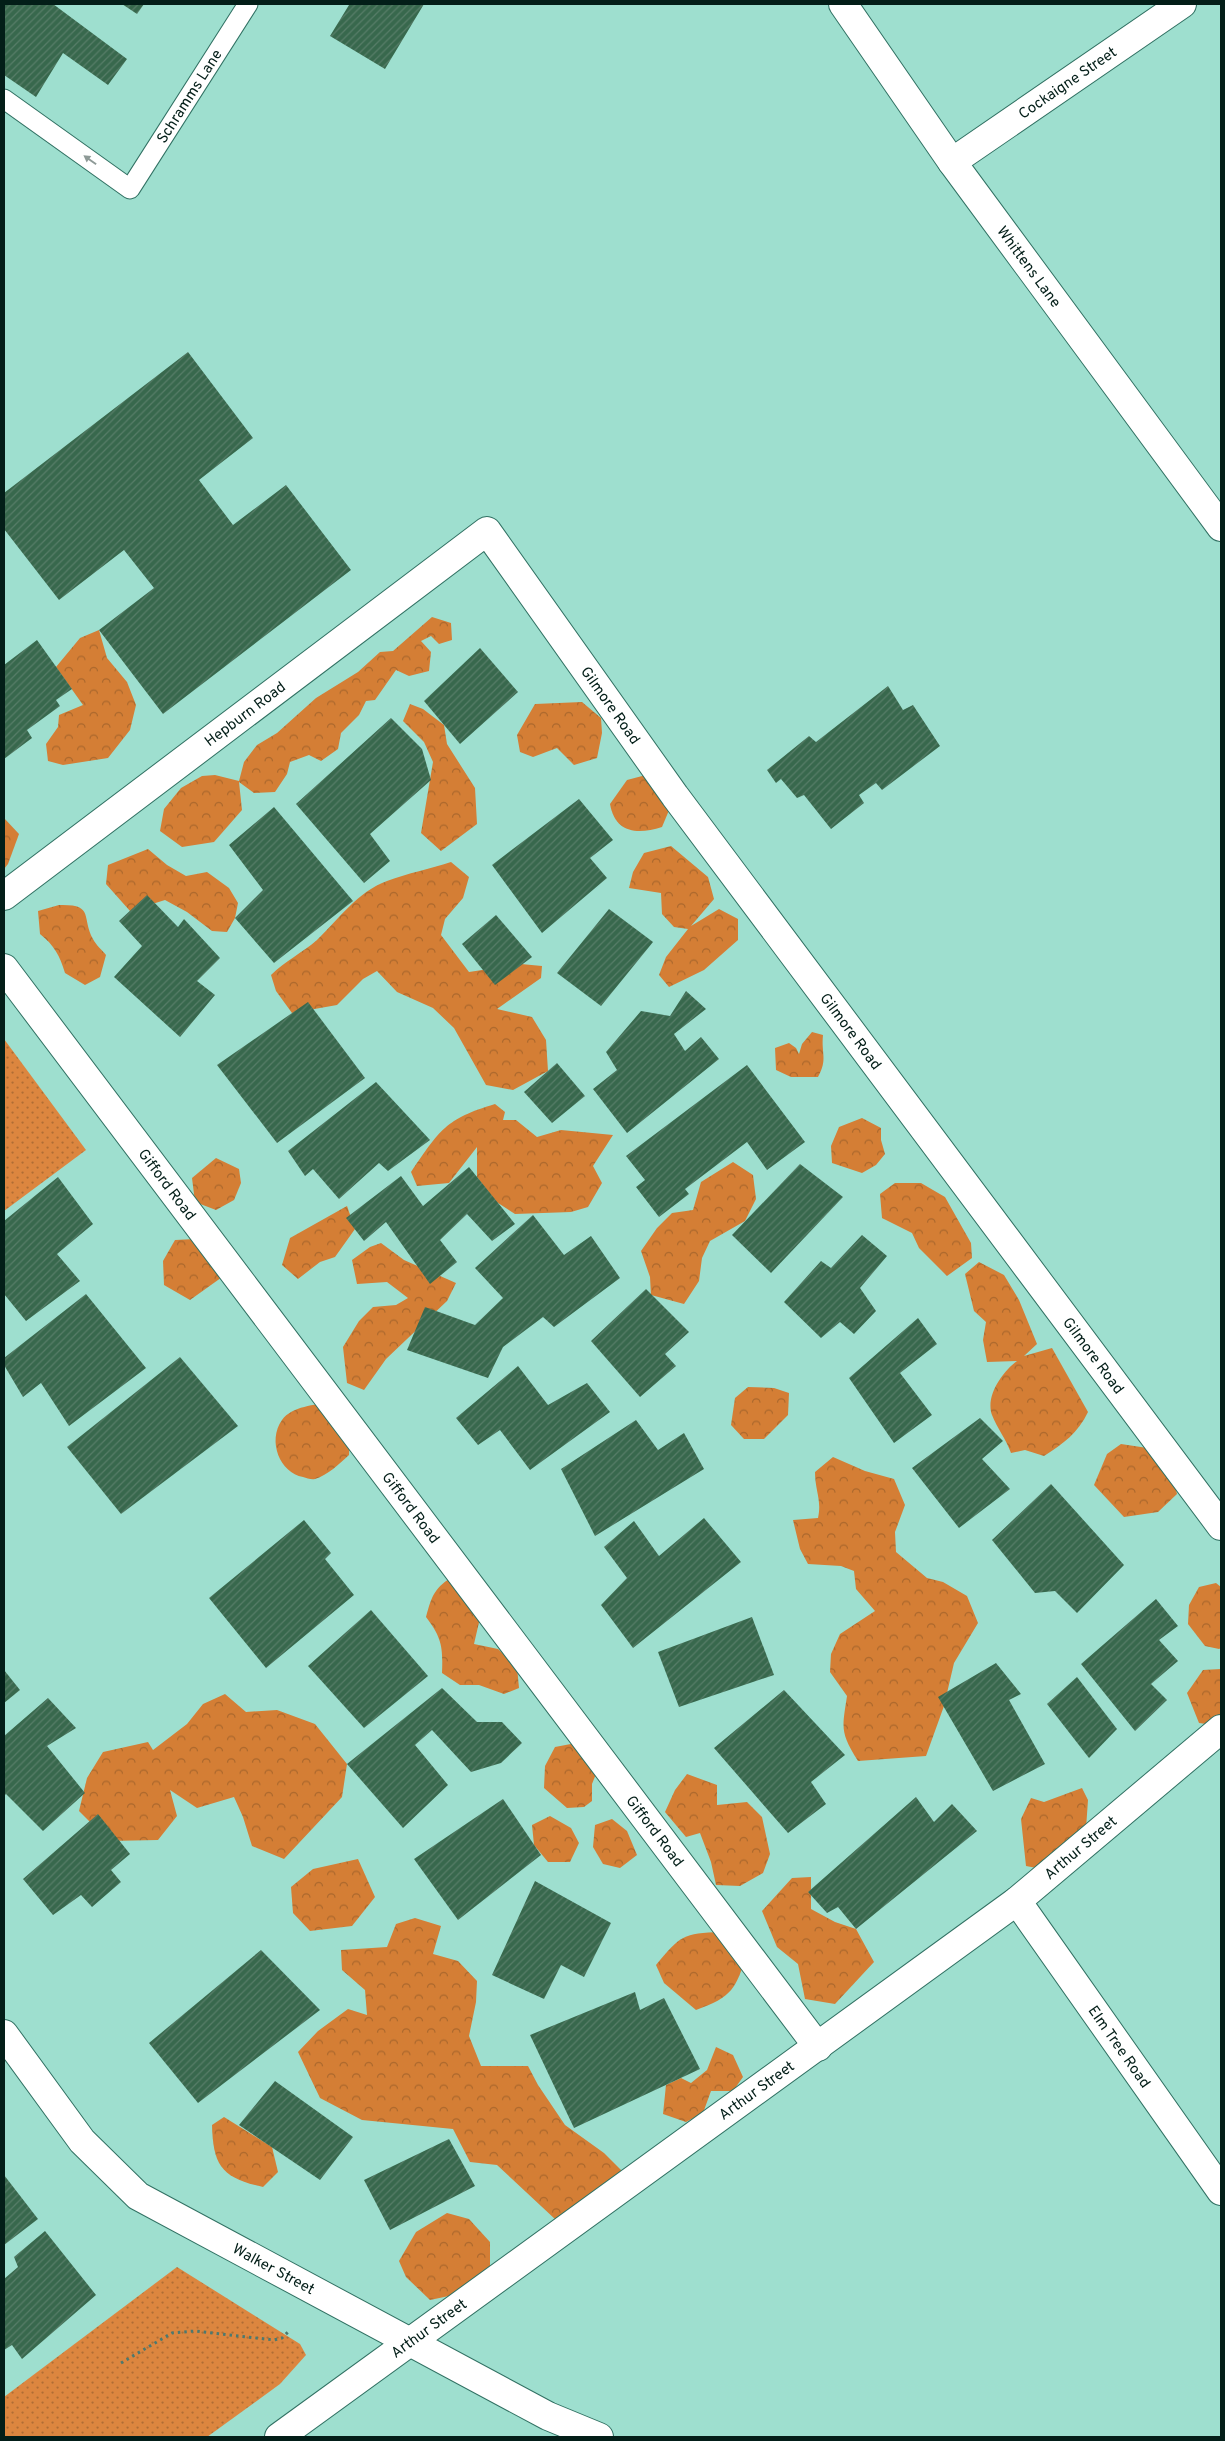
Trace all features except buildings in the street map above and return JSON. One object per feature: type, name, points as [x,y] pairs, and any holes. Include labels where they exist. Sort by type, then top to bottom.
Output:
[{"type":"street","name":"Whittens Lane","points":[[843,4],[952,162],[1221,527]]},
{"type":"street","name":"Cockaigne Street","points":[[952,162],[1182,4]]},
{"type":"street","name":"Hepburn Road","points":[[4,896],[487,530]]},
{"type":"street","name":"Gilmore Road","points":[[487,530],[675,796],[1221,1526]]},
{"type":"street","name":"Gifford Road","points":[[4,968],[818,2047]]},
{"type":"street","name":"Arthur Street","points":[[279,2437],[818,2047],[1016,1901],[1221,1729]]},
{"type":"street","name":"Elm Tree Road","points":[[1016,1901],[1221,2191]]},
{"type":"street","name":"Walker Street","points":[[4,2034],[82,2141],[138,2196],[548,2416],[599,2437]]},
{"type":"lane","name":"Schramms Lane","points":[[4,99],[130,189],[248,4]]},
{"type":"path","points":[[121,2363],[172,2333],[195,2331],[274,2340],[282,2338],[289,2331]]},
{"type":"green space","points":[[432,617],[451,623],[452,640],[439,644],[431,636],[421,641],[431,652],[429,671],[409,676],[396,670],[375,700],[366,701],[359,715],[341,733],[338,749],[321,761],[309,755],[290,762],[287,774],[275,792],[254,793],[239,782],[242,810],[214,842],[182,847],[160,831],[164,809],[181,788],[202,776],[215,775],[239,781],[244,762],[257,745],[277,733],[316,698],[358,672],[380,652],[393,651]]},
{"type":"green space","points":[[99,630],[107,658],[127,682],[136,705],[130,730],[108,758],[63,765],[48,761],[46,744],[58,727],[59,715],[83,705],[56,667],[80,638]]},
{"type":"green space","points":[[582,702],[601,718],[602,733],[597,758],[574,765],[557,748],[533,757],[520,752],[517,735],[535,704]]},
{"type":"green space","points":[[410,704],[423,709],[444,725],[447,744],[475,788],[477,824],[441,851],[421,833],[433,762],[424,742],[403,721]]},
{"type":"green space","points":[[646,775],[675,796],[662,827],[644,831],[628,829],[617,821],[610,804],[627,780]]},
{"type":"green space","points":[[4,818],[19,834],[8,864],[4,869]]},
{"type":"green space","points":[[671,846],[708,877],[714,899],[691,926],[719,909],[738,919],[738,940],[704,970],[669,987],[659,975],[666,957],[688,929],[674,927],[662,914],[661,893],[629,888],[633,872],[644,853]]},
{"type":"green space","points":[[148,849],[167,865],[186,876],[207,872],[229,888],[238,903],[235,918],[227,932],[212,931],[187,912],[165,900],[130,911],[106,884],[108,865]]},
{"type":"green space","points":[[451,862],[469,877],[463,898],[445,919],[441,935],[469,972],[521,964],[542,966],[541,978],[497,1009],[532,1017],[546,1040],[548,1071],[513,1090],[486,1085],[454,1028],[433,1008],[397,992],[377,971],[363,979],[337,1005],[292,1013],[276,991],[271,975],[317,940],[349,906],[376,886],[395,878]]},
{"type":"green space","points":[[59,905],[78,907],[85,913],[93,939],[106,955],[100,977],[85,985],[65,973],[56,951],[40,934],[38,911]]},
{"type":"green space","points":[[812,1032],[823,1035],[823,1066],[818,1077],[791,1077],[776,1070],[775,1048],[789,1043],[796,1048],[799,1054],[802,1044]]},
{"type":"green space","points":[[495,1104],[505,1112],[503,1120],[516,1120],[537,1137],[561,1130],[613,1135],[593,1166],[602,1183],[588,1207],[571,1212],[515,1214],[495,1201],[477,1177],[477,1147],[449,1183],[417,1186],[411,1172],[437,1136],[454,1121]]},
{"type":"green space","points":[[862,1118],[881,1128],[881,1140],[885,1154],[876,1165],[862,1173],[832,1163],[831,1146],[839,1127]]},
{"type":"green space","points":[[216,1158],[239,1169],[241,1183],[234,1200],[216,1210],[195,1202],[192,1178]]},
{"type":"green space","points":[[733,1162],[753,1175],[756,1199],[745,1221],[710,1241],[702,1258],[699,1281],[684,1304],[651,1295],[650,1277],[641,1251],[657,1228],[672,1213],[693,1210],[701,1182]]},
{"type":"green space","points":[[895,1183],[921,1183],[945,1197],[971,1243],[972,1258],[947,1276],[919,1248],[912,1233],[882,1218],[880,1194]]},
{"type":"green space","points":[[347,1206],[355,1229],[335,1257],[320,1262],[298,1279],[282,1265],[290,1238]]},
{"type":"green space","points":[[195,1239],[232,1270],[190,1300],[164,1285],[163,1261],[175,1240]]},
{"type":"green space","points":[[381,1243],[404,1260],[456,1283],[447,1301],[386,1359],[364,1390],[347,1383],[343,1347],[359,1321],[373,1307],[396,1305],[408,1298],[387,1282],[357,1284],[352,1260],[370,1247]]},
{"type":"green space","points":[[979,1262],[1004,1275],[1019,1300],[1037,1344],[1024,1356],[1052,1348],[1088,1412],[1080,1426],[1069,1437],[1044,1456],[1025,1450],[1011,1453],[992,1415],[990,1408],[993,1392],[1001,1377],[1017,1361],[987,1362],[983,1340],[986,1322],[974,1311],[965,1274]]},
{"type":"green space","points":[[748,1387],[774,1388],[789,1393],[788,1415],[764,1439],[744,1439],[731,1425],[735,1398]]},
{"type":"green space","points":[[331,1402],[350,1427],[349,1455],[329,1472],[315,1479],[295,1474],[282,1463],[278,1455],[276,1437],[282,1420],[286,1415],[298,1409]]},
{"type":"green space","points":[[1121,1444],[1154,1449],[1171,1470],[1177,1494],[1158,1512],[1124,1517],[1094,1485],[1107,1454]]},
{"type":"green space","points":[[833,1457],[865,1471],[894,1479],[905,1505],[895,1532],[896,1552],[927,1578],[943,1582],[967,1596],[978,1623],[954,1663],[944,1706],[926,1756],[858,1761],[845,1736],[844,1716],[847,1696],[830,1672],[831,1654],[840,1634],[875,1611],[856,1589],[854,1571],[841,1566],[808,1564],[800,1549],[793,1520],[818,1518],[819,1501],[815,1472]]},
{"type":"green space","points":[[455,1575],[480,1618],[474,1644],[498,1649],[517,1667],[519,1688],[504,1694],[479,1685],[460,1685],[442,1673],[440,1643],[426,1617],[430,1603],[438,1588]]},
{"type":"green space","points":[[1216,1583],[1221,1587],[1221,1648],[1219,1649],[1205,1646],[1188,1624],[1189,1605],[1199,1587]]},
{"type":"green space","points":[[1221,1669],[1221,1726],[1199,1723],[1187,1693],[1203,1670]]},
{"type":"green space","points":[[225,1694],[246,1712],[277,1710],[315,1724],[347,1764],[342,1797],[284,1859],[252,1846],[243,1817],[234,1797],[197,1808],[170,1790],[177,1816],[158,1840],[109,1841],[79,1811],[87,1778],[103,1752],[148,1742],[153,1750],[187,1724],[203,1704]]},
{"type":"green space","points":[[576,1743],[596,1774],[592,1784],[592,1801],[584,1807],[567,1808],[544,1788],[545,1766],[555,1747]]},
{"type":"green space","points":[[687,1774],[717,1785],[717,1805],[747,1802],[762,1817],[770,1854],[763,1873],[740,1886],[716,1885],[711,1862],[700,1833],[686,1837],[665,1812],[675,1790]]},
{"type":"green space","points":[[1082,1788],[1088,1800],[1085,1843],[1052,1871],[1026,1866],[1021,1819],[1031,1798],[1044,1802]]},
{"type":"green space","points":[[550,1816],[571,1828],[579,1843],[570,1862],[548,1862],[534,1845],[532,1825]]},
{"type":"green space","points":[[612,1819],[627,1831],[637,1855],[620,1868],[603,1864],[593,1847],[595,1825]]},
{"type":"green space","points":[[358,1859],[375,1897],[352,1926],[310,1931],[293,1913],[291,1887],[313,1869]]},
{"type":"green space","points":[[811,1877],[811,1909],[835,1922],[856,1929],[874,1962],[835,2004],[805,1999],[798,1964],[777,1947],[762,1911],[792,1878]]},
{"type":"green space","points":[[415,1918],[441,1926],[433,1954],[458,1961],[477,1981],[476,2002],[469,2036],[481,2066],[528,2066],[538,2085],[565,2125],[604,2153],[627,2176],[556,2220],[497,2165],[470,2162],[453,2129],[362,2120],[320,2098],[298,2052],[318,2031],[348,2009],[367,2015],[365,1990],[342,1970],[341,1950],[387,1947],[396,1924]]},
{"type":"green space","points":[[721,1932],[747,1953],[736,1983],[731,1990],[718,2001],[696,2010],[664,1983],[656,1965],[683,1938],[690,1935]]},
{"type":"green space","points":[[716,2047],[733,2055],[743,2077],[733,2091],[711,2091],[703,2113],[686,2122],[663,2114],[666,2085],[681,2078],[691,2083],[707,2070]]},
{"type":"green space","points":[[224,2117],[272,2147],[278,2172],[263,2187],[238,2179],[222,2168],[215,2151],[212,2125]]},
{"type":"green space","points":[[447,2213],[469,2219],[490,2242],[490,2272],[463,2293],[430,2300],[406,2277],[399,2261],[416,2232]]},
{"type":"shaded area","points":[[4,1039],[86,1150],[4,1211]]},
{"type":"shaded area","points":[[177,2267],[300,2344],[306,2355],[280,2384],[207,2437],[4,2437],[4,2397]]}]
